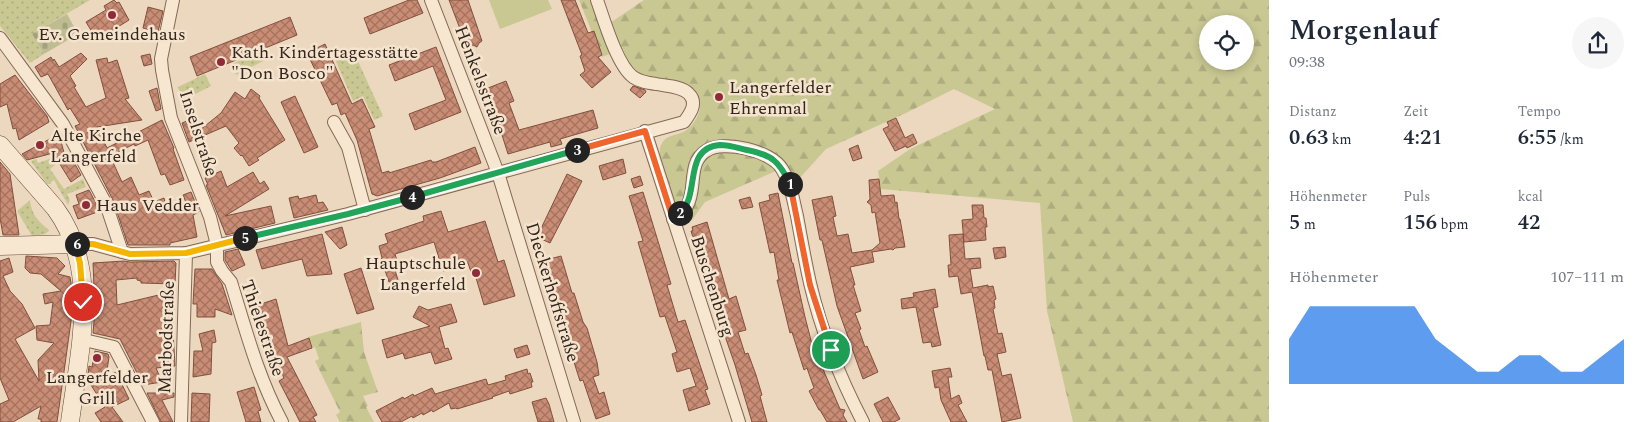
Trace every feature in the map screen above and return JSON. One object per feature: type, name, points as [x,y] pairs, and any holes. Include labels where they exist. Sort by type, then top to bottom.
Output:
[{"type":"main road","points":[[0,145],[63,219],[75,244],[80,263],[83,302],[70,422]]},
{"type":"main road","points":[[0,246],[75,244]]},
{"type":"street","name":"Inselstraße","points":[[173,0],[162,48],[162,70],[171,118],[210,217],[217,245]]},
{"type":"street","name":"Henkelsstraße","points":[[431,0],[498,173]]},
{"type":"street","points":[[75,244],[93,244],[130,254],[186,253],[365,210],[645,131],[684,122],[692,111],[693,102],[689,94],[680,89],[643,82],[633,77],[625,68],[617,53],[597,0]]},
{"type":"street","points":[[0,38],[63,124],[106,204],[122,252]]},
{"type":"street","points":[[334,122],[348,147],[365,210]]},
{"type":"street","name":"Buschenburg","points":[[645,131],[738,422]]},
{"type":"street","points":[[673,219],[686,208],[690,196],[694,167],[698,158],[712,147],[720,145],[731,146],[756,152],[769,156],[782,167],[790,184],[810,285],[831,350],[863,422]]},
{"type":"street","name":"Dieckerhoffstraße","points":[[498,173],[574,422]]},
{"type":"street","name":"Thielestraße","points":[[217,245],[217,262],[231,282],[259,374],[282,422]]},
{"type":"street","name":"Marbodstraße","points":[[181,422],[186,253]]},
{"type":"street","points":[[80,340],[114,347],[153,422]]},
{"type":"green space","points":[[0,0],[90,0],[32,34],[44,54],[30,63],[0,26]]},
{"type":"green space","points":[[489,0],[548,0],[552,9],[500,29]]},
{"type":"green space","points":[[579,0],[594,0],[603,23],[613,21],[644,0],[1269,0],[1269,422],[1073,422],[1047,311],[1040,203],[881,189],[878,171],[910,149],[995,109],[954,89],[826,149],[798,180],[776,171],[705,202],[692,220],[684,223],[667,184],[660,152],[661,145],[665,139],[683,132],[693,124],[698,116],[699,102],[693,93],[645,79],[630,68],[623,49],[602,57]]},
{"type":"green space","points":[[67,14],[78,34],[44,54],[32,34]]},
{"type":"green space","points":[[262,51],[265,60],[236,75],[232,64]]},
{"type":"green space","points":[[336,51],[357,59],[383,116],[374,120],[363,96],[353,101],[332,52]]},
{"type":"green space","points":[[205,74],[211,86],[182,101],[178,87]]},
{"type":"green space","points":[[58,156],[61,160],[50,169],[64,189],[83,179],[86,187],[67,194],[70,200],[68,205],[54,180],[51,184],[47,184],[31,161],[36,159],[38,163]]},
{"type":"green space","points":[[30,200],[36,217],[49,230],[45,234],[32,236],[17,211]]},
{"type":"green space","points":[[361,322],[364,352],[378,392],[363,396],[368,406],[366,407],[374,422],[340,422],[336,415],[340,412],[315,361],[319,359],[315,347],[312,348],[308,337]]},
{"type":"building","name":"Ev. Gemeindehaus","points":[[114,0],[117,3],[119,2],[129,20],[97,40],[86,22],[106,10],[104,6]]},
{"type":"building","points":[[409,0],[417,0],[423,13],[370,34],[364,18]]},
{"type":"building","points":[[449,0],[468,0],[482,41],[477,47],[473,45],[467,47]]},
{"type":"building","points":[[561,0],[575,0],[588,33],[594,31],[602,55],[598,57],[611,72],[592,88],[580,75],[585,71],[580,56],[582,55]]},
{"type":"building","points":[[148,7],[163,11],[158,32],[143,28]]},
{"type":"building","points":[[290,17],[297,35],[197,76],[190,57]]},
{"type":"building","points":[[325,44],[352,104],[362,99],[375,127],[369,129],[382,173],[389,171],[389,173],[431,160],[436,162],[475,147],[481,163],[440,178],[377,196],[372,194],[357,140],[345,113],[341,115],[337,103],[332,105],[307,53]]},
{"type":"building","points":[[436,47],[461,112],[415,130],[409,114],[446,100],[433,66],[395,81],[389,65]]},
{"type":"building","points":[[81,53],[87,59],[70,76],[86,107],[106,98],[96,60],[107,58],[108,63],[117,60],[129,98],[125,99],[142,120],[97,127],[107,148],[162,120],[174,148],[184,180],[170,185],[165,174],[161,175],[148,140],[135,146],[134,144],[110,156],[122,182],[131,177],[139,195],[149,191],[154,202],[164,198],[167,212],[187,205],[183,195],[191,192],[199,212],[193,215],[197,237],[170,243],[170,245],[128,245],[113,200],[75,126],[80,124],[70,108],[68,110],[48,74],[41,77],[35,67],[51,57],[59,67]]},
{"type":"building","points":[[150,54],[152,64],[144,66],[141,56]]},
{"type":"building","points":[[15,75],[47,116],[49,122],[19,140],[16,128],[13,129],[7,104],[0,107],[0,84]]},
{"type":"building","points":[[506,81],[514,101],[509,103],[519,130],[593,110],[598,128],[560,139],[562,144],[551,147],[550,142],[508,154],[494,110],[491,110],[488,103],[490,100],[488,88]]},
{"type":"building","points":[[633,86],[646,92],[640,98],[630,90]]},
{"type":"building","points":[[157,88],[161,109],[156,111],[149,91]]},
{"type":"building","points":[[251,89],[260,96],[259,98],[285,140],[257,158],[259,160],[249,166],[242,155],[234,148],[239,143],[226,126],[189,142],[182,123],[192,119],[194,126],[198,125],[200,130],[221,113],[235,92],[245,99]]},
{"type":"building","points":[[295,96],[318,147],[304,153],[281,102]]},
{"type":"building","points":[[896,118],[905,138],[913,134],[917,143],[895,151],[883,129],[889,126],[887,122]]},
{"type":"building","points":[[59,134],[66,160],[71,157],[81,175],[71,182],[53,153],[27,160],[22,154]]},
{"type":"building","points":[[858,145],[862,158],[853,161],[849,149]]},
{"type":"building","points":[[623,159],[626,173],[603,180],[599,166]]},
{"type":"building","points":[[0,162],[10,174],[19,235],[3,235],[0,218]]},
{"type":"building","points":[[221,171],[227,187],[253,172],[260,184],[264,181],[269,189],[225,216],[271,206],[275,223],[226,235],[205,178]]},
{"type":"building","points":[[567,174],[582,181],[550,243],[537,237]]},
{"type":"building","points":[[640,176],[643,185],[634,188],[631,179]]},
{"type":"building","points":[[879,179],[881,196],[894,195],[895,203],[897,202],[905,247],[872,252],[874,262],[850,267],[861,311],[855,313],[861,329],[859,330],[865,347],[867,346],[878,372],[863,379],[837,306],[812,200],[832,196],[836,216],[833,217],[837,236],[848,234],[852,253],[872,250],[880,243],[875,212],[872,213],[871,205],[867,202],[870,199],[869,180]]},
{"type":"building","name":"Haus Vedder","points":[[89,190],[100,211],[78,219],[73,206],[79,204],[76,195]]},
{"type":"building","points":[[643,192],[671,284],[667,285],[678,322],[685,320],[708,389],[705,390],[710,404],[689,411],[683,390],[696,386],[690,368],[677,372],[672,354],[677,352],[665,316],[660,317],[638,242],[643,241],[629,196]]},
{"type":"building","points":[[778,193],[792,263],[815,356],[817,355],[840,409],[845,410],[843,415],[847,422],[827,422],[819,410],[809,391],[814,388],[807,368],[804,370],[792,332],[790,333],[777,280],[779,280],[774,252],[770,253],[759,203],[770,200],[769,195]]},
{"type":"building","points":[[316,195],[318,203],[323,202],[328,210],[294,218],[289,198],[298,196],[299,199]]},
{"type":"building","points":[[750,197],[753,207],[742,209],[739,200]]},
{"type":"building","points":[[972,205],[983,205],[987,227],[985,227],[986,240],[964,242],[962,220],[973,219]]},
{"type":"building","points":[[441,211],[448,232],[485,221],[498,262],[504,260],[515,296],[484,305],[474,271],[471,272],[468,263],[443,271],[434,242],[395,254],[399,267],[395,270],[398,280],[389,282],[381,259],[379,246],[388,243],[385,234],[424,221],[423,216]]},
{"type":"building","points":[[707,222],[729,299],[736,296],[746,330],[738,332],[745,354],[748,353],[756,375],[767,422],[752,422],[735,365],[725,336],[723,337],[691,231],[693,231],[692,227]]},
{"type":"building","points":[[342,227],[347,245],[340,249],[325,232]]},
{"type":"building","points":[[322,234],[332,274],[307,276],[302,259],[262,269],[256,250]]},
{"type":"building","points":[[963,234],[965,259],[980,258],[981,268],[970,269],[973,288],[993,286],[996,299],[994,300],[995,308],[993,309],[998,334],[1002,333],[1006,352],[997,354],[1002,376],[1011,374],[1021,418],[1002,422],[992,370],[988,370],[984,356],[972,292],[961,294],[958,276],[949,277],[948,265],[951,265],[949,235]]},
{"type":"building","points":[[1005,247],[1006,257],[995,259],[993,248]]},
{"type":"building","points":[[238,249],[245,265],[232,271],[225,260],[225,252]]},
{"type":"building","points":[[26,256],[57,258],[65,266],[58,274],[70,277],[72,314],[57,422],[41,422],[41,419],[38,419],[41,406],[13,422],[0,422],[0,404],[9,400],[0,378],[0,261],[9,258],[13,272],[3,276],[10,291],[22,304],[35,328],[15,339],[39,381],[38,360],[54,343],[37,340],[36,326],[50,325],[53,302],[45,304],[43,294],[61,291],[41,274],[30,273],[25,268]]},
{"type":"building","points":[[561,256],[597,362],[599,375],[593,377],[599,394],[604,392],[610,414],[596,419],[583,380],[580,381],[554,299],[557,298],[546,260]]},
{"type":"building","points":[[174,261],[176,263],[175,284],[141,283],[137,278],[116,280],[117,305],[175,291],[173,331],[175,366],[156,368],[162,382],[143,385],[120,339],[93,333],[95,310],[93,263]]},
{"type":"building","points":[[361,268],[374,309],[357,314],[344,274]]},
{"type":"building","points":[[195,269],[212,269],[222,284],[232,315],[215,309],[215,317],[197,317],[197,304],[193,304]]},
{"type":"building","points":[[935,289],[938,307],[933,308],[941,345],[932,347],[931,342],[923,343],[916,307],[902,309],[901,299],[914,297],[913,293]]},
{"type":"building","points":[[276,299],[288,346],[309,338],[312,348],[287,357],[317,415],[313,417],[316,422],[300,422],[279,381],[284,378],[276,360],[268,363],[265,353],[269,352],[258,305]]},
{"type":"building","points":[[451,304],[457,322],[439,327],[445,349],[448,348],[452,359],[435,364],[431,352],[405,359],[403,353],[387,358],[382,340],[430,326],[413,317],[419,306],[428,310]]},
{"type":"building","points":[[214,330],[216,342],[212,343],[211,374],[193,377],[194,351],[203,351],[199,334]]},
{"type":"building","points":[[527,345],[530,354],[517,358],[514,349]]},
{"type":"building","points":[[95,351],[108,354],[106,377],[116,372],[129,399],[112,407],[123,422],[101,422],[95,413],[105,407],[89,382],[87,382],[89,366],[92,367]]},
{"type":"building","points":[[950,368],[952,377],[948,377],[951,399],[959,395],[962,403],[958,405],[967,422],[951,422],[941,400],[939,387],[935,388],[932,371]]},
{"type":"building","points":[[527,369],[533,382],[531,382],[532,387],[510,394],[509,391],[457,409],[451,409],[449,403],[433,412],[432,410],[423,415],[422,413],[413,418],[412,416],[401,422],[382,422],[376,411],[403,397],[404,399],[413,394],[414,396],[432,388],[435,394],[486,379],[488,385],[506,380],[505,376]]},
{"type":"building","points":[[254,387],[261,410],[258,411],[261,422],[246,422],[237,392]]},
{"type":"building","points":[[147,393],[174,393],[174,397],[162,400],[173,422],[161,422]]},
{"type":"building","points":[[192,393],[210,394],[209,422],[191,422]]},
{"type":"building","points":[[888,397],[900,419],[894,422],[883,422],[874,404]]},
{"type":"building","points":[[546,398],[554,422],[538,422],[532,402]]},
{"type":"place","name":"Ev. Gemeindehaus","points":[[112,15]]},
{"type":"place","name":"Kath. Kindertagesstätte \"Don Bosco\"","points":[[221,62]]},
{"type":"place","name":"Langerfelder Ehrenmal","points":[[719,97]]},
{"type":"place","name":"Alte Kirche Langerfeld","points":[[40,145]]},
{"type":"place","name":"Haus Vedder","points":[[86,205]]},
{"type":"place","name":"Hauptschule Langerfeld","points":[[476,273]]},
{"type":"place","name":"Langerfelder Grill","points":[[97,358]]},
{"type":"route","points":[[83,302],[80,263],[75,244],[93,244],[130,254],[186,253],[365,210],[645,131],[673,219],[686,208],[690,196],[694,167],[698,158],[712,147],[720,145],[731,146],[756,152],[769,156],[782,167],[792,192],[810,285],[831,350]]}]
